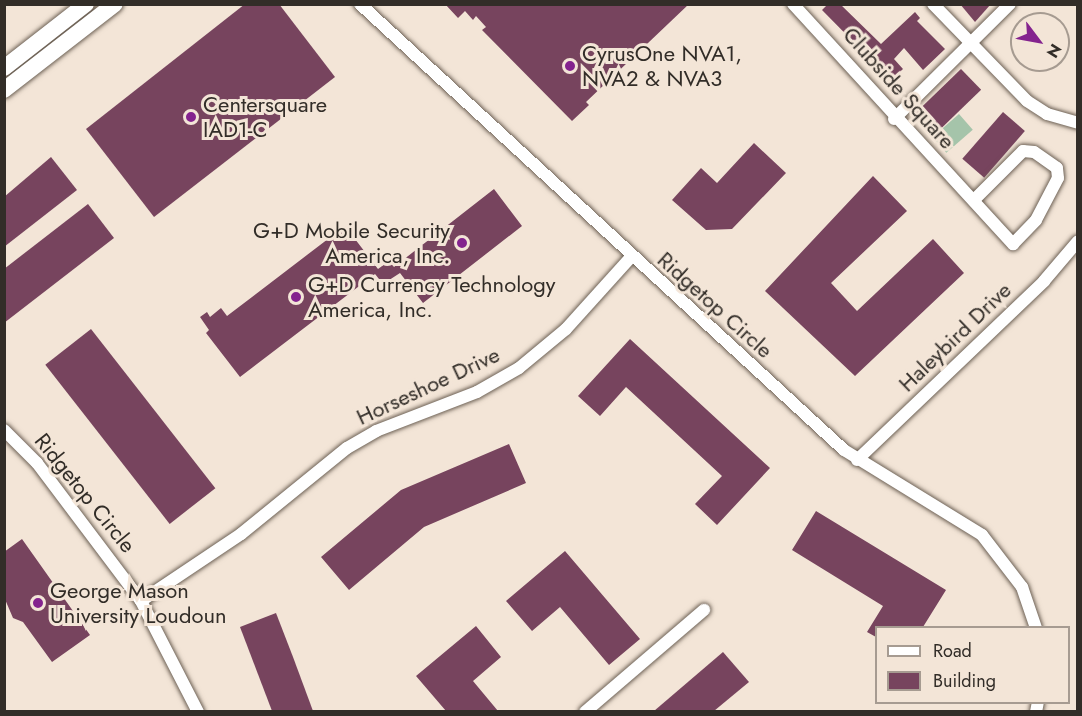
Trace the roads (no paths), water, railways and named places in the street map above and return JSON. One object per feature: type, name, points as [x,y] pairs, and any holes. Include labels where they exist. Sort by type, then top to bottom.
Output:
[{"type":"main road","points":[[4,68],[86,4]]},
{"type":"main road","points":[[4,90],[115,4]]},
{"type":"street","name":"Ridgetop Circle","points":[[360,4],[631,256],[857,460],[982,535],[1022,587],[1036,626]]},
{"type":"street","name":"Clubside Square","points":[[793,4],[894,119],[974,200],[1013,244],[1036,220],[1058,178],[1057,168],[1034,152],[1023,151],[974,200]]},
{"type":"street","points":[[933,4],[1026,101],[1047,114],[1077,123]]},
{"type":"street","points":[[894,119],[1010,5]]},
{"type":"street","name":"Haleybird Drive","points":[[857,460],[1044,281],[1077,241]]},
{"type":"street","name":"Horseshoe Drive","points":[[141,601],[241,534],[347,448],[376,431],[477,392],[519,368],[566,329],[631,256]]},
{"type":"street","name":"Ridgetop Circle","points":[[4,430],[44,471],[141,601],[198,711]]},
{"type":"street","points":[[585,711],[705,610]]},
{"type":"place","name":"CyrusOne NVA1, NVA2 & NVA3","points":[[570,66]]},
{"type":"place","name":"Centersquare IAD1-C","points":[[191,117]]},
{"type":"place","name":"G+D Mobile Security America, Inc.","points":[[462,243]]},
{"type":"place","name":"G+D Currency Technology America, Inc.","points":[[296,297]]},
{"type":"place","name":"George Mason University Loudoun","points":[[38,603]]}]
